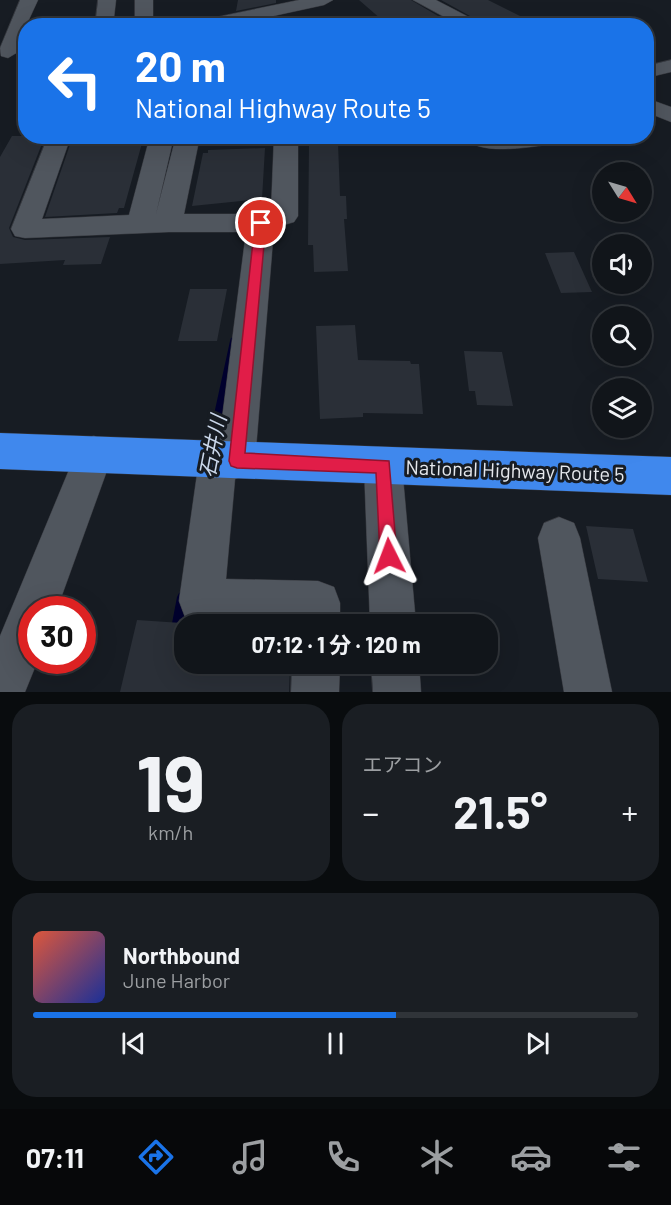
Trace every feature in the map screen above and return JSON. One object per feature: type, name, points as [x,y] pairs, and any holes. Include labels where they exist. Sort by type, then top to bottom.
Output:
[{"type":"highway","name":"National Highway Route 5","points":[[0,451],[671,476]]},
{"type":"street","points":[[10,0],[29,0],[23,18]]},
{"type":"street","points":[[105,18],[107,0]]},
{"type":"street","points":[[144,0],[144,18]]},
{"type":"street","points":[[213,18],[221,0]]},
{"type":"street","points":[[267,18],[290,16],[324,0]]},
{"type":"street","points":[[422,0],[460,18]]},
{"type":"street","points":[[11,52],[18,32]]},
{"type":"street","points":[[654,70],[671,66]]},
{"type":"street","points":[[654,108],[671,115]]},
{"type":"street","points":[[57,144],[25,229],[169,223],[261,223],[284,216],[286,144]]},
{"type":"street","points":[[140,224],[160,144]]},
{"type":"street","points":[[169,223],[186,144]]},
{"type":"street","points":[[261,223],[227,460],[201,601],[318,603],[317,614]]},
{"type":"street","points":[[39,596],[94,454]]},
{"type":"street","points":[[383,466],[392,614]]},
{"type":"street","points":[[559,538],[588,692]]},
{"type":"street","points":[[1,692],[18,650]]},
{"type":"street","points":[[315,692],[316,674]]},
{"type":"street","points":[[396,674],[397,692]]},
{"type":"building","points":[[238,0],[276,0],[276,3],[236,11]]},
{"type":"building","points":[[359,0],[411,0],[441,18],[380,18]]},
{"type":"building","points":[[441,0],[488,0],[524,18],[474,18]]},
{"type":"building","points":[[12,136],[18,136],[18,144],[42,144],[9,228],[13,237],[25,240],[110,237],[101,264],[63,265],[65,260],[0,264],[0,157]]},
{"type":"building","points":[[70,144],[142,144],[124,208],[119,208],[117,213],[45,217]]},
{"type":"building","points":[[309,144],[338,144],[340,196],[346,196],[347,219],[344,219],[348,271],[314,272],[313,245],[308,245]]},
{"type":"building","points":[[265,148],[262,199],[192,206],[203,153],[208,153],[208,150]]},
{"type":"building","points":[[574,252],[592,292],[561,293],[545,253]]},
{"type":"building","points":[[190,289],[227,289],[217,341],[178,341]]},
{"type":"building","points":[[355,325],[358,360],[410,361],[411,364],[419,364],[423,414],[363,413],[363,417],[320,419],[316,326]]},
{"type":"building","points":[[464,351],[502,352],[513,406],[477,405],[475,391],[469,391]]},
{"type":"building","points":[[586,526],[633,529],[648,582],[598,579]]},
{"type":"building","points":[[137,620],[174,622],[174,674],[290,674],[289,692],[120,692]]},
{"type":"waterway","name":"石井川","points":[[211,451],[234,341]]},
{"type":"waterway","name":"石井川","points":[[180,614],[183,597]]},
{"type":"route","points":[[261,223],[237,461],[383,466],[389,556]]}]
